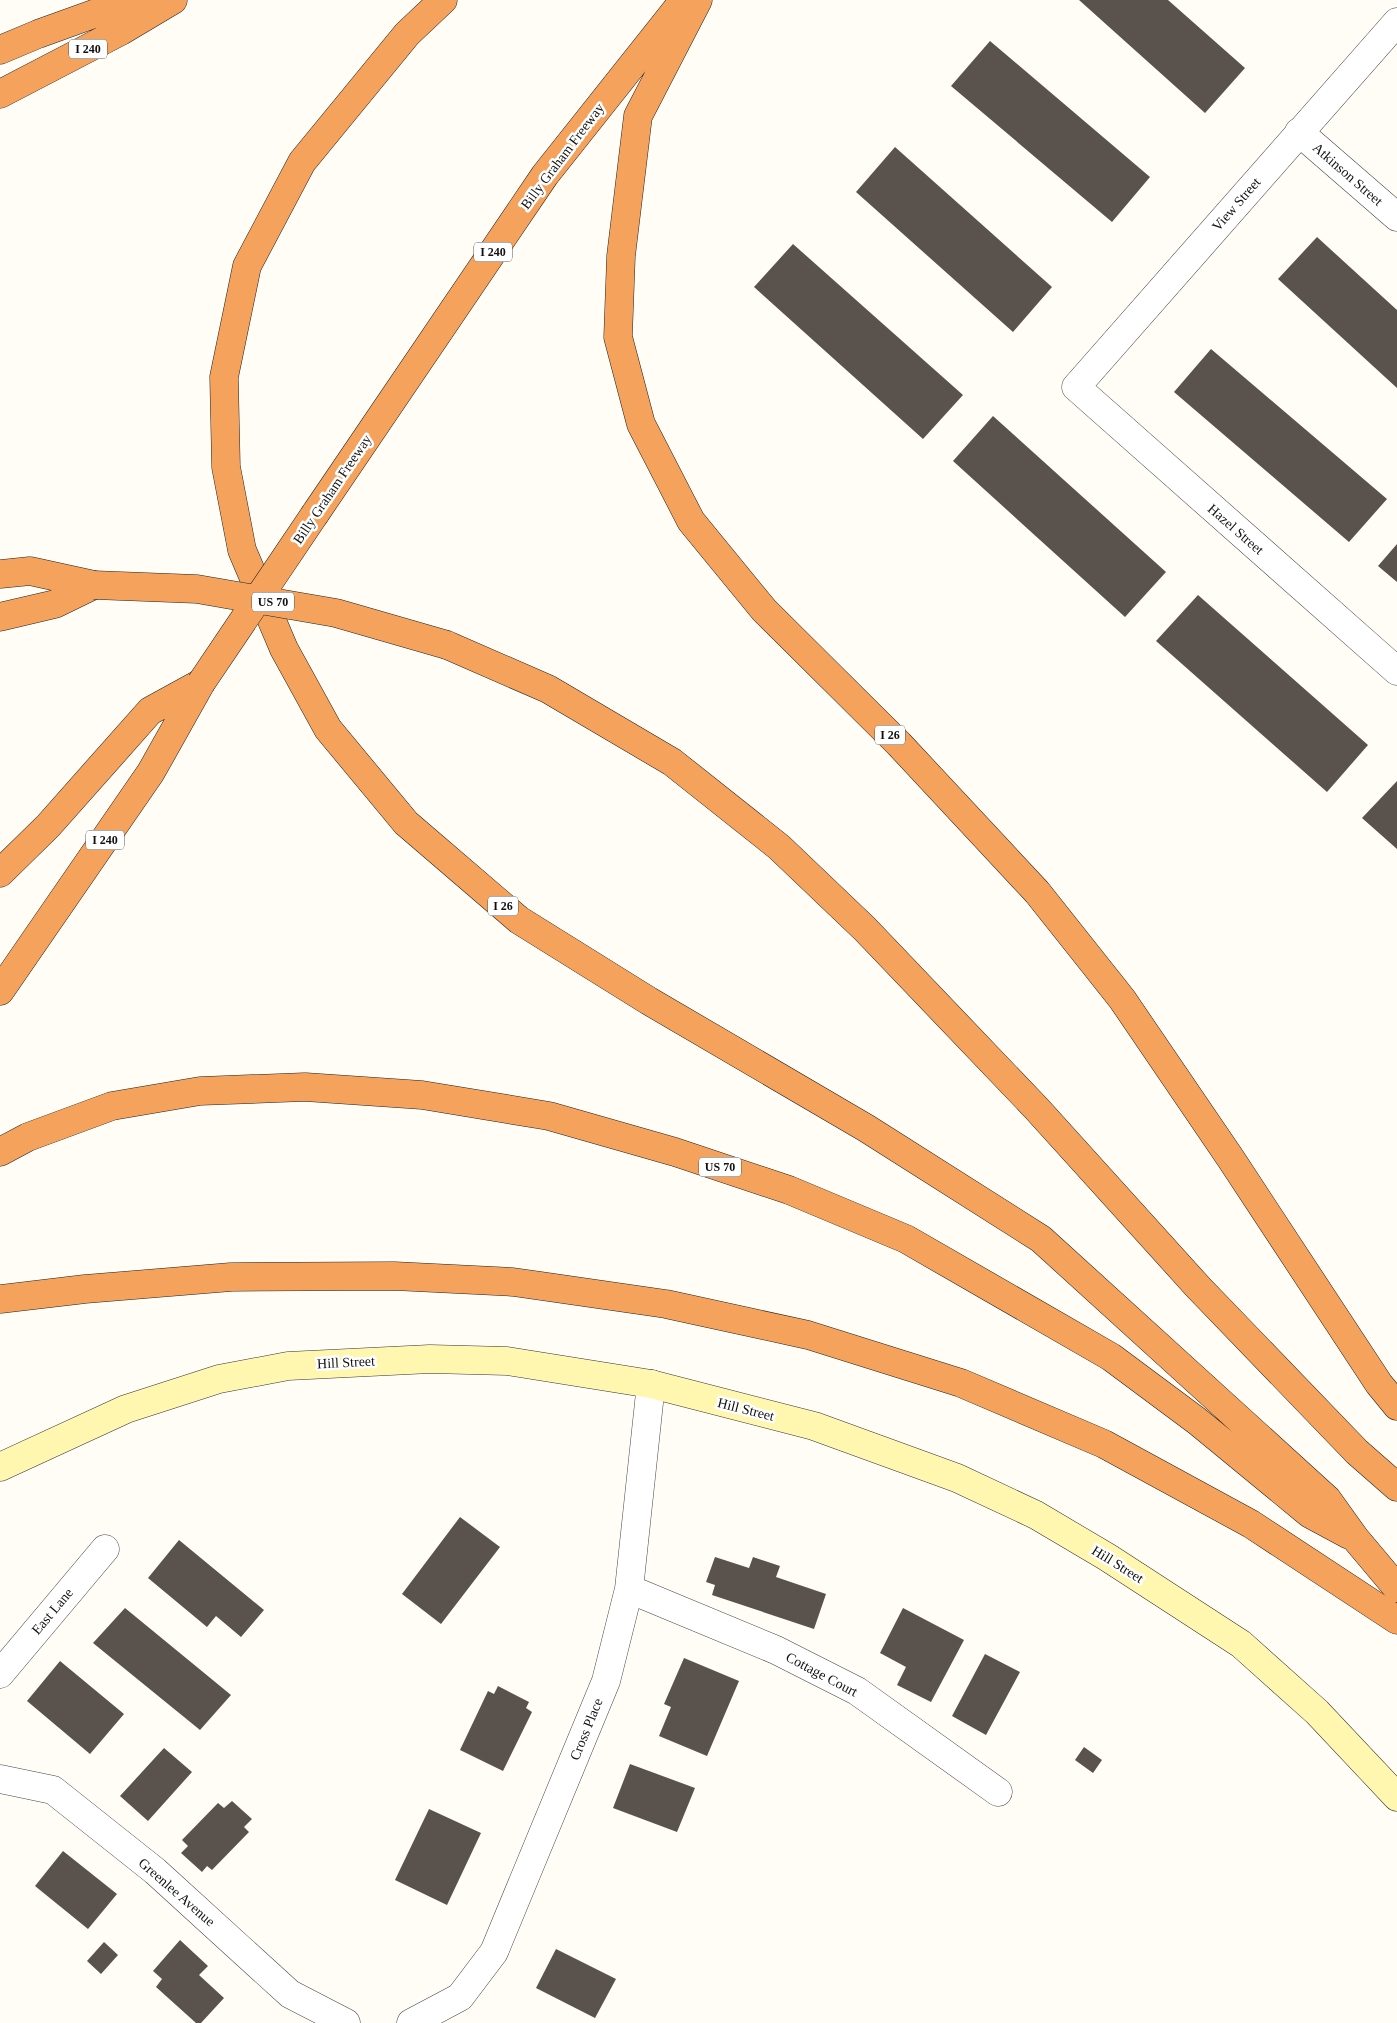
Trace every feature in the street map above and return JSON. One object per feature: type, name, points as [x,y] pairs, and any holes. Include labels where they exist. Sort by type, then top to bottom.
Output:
[{"type":"highway","points":[[0,50],[38,34],[132,0]]},
{"type":"highway","name":"I 240","points":[[0,94],[113,35],[173,0]]},
{"type":"highway","name":"I 26","points":[[443,0],[407,34],[302,162],[247,266],[224,377],[226,467],[242,550],[284,649],[328,729],[406,823],[519,920],[650,1001],[866,1128],[1041,1239],[1328,1499],[1355,1538],[1397,1588]]},
{"type":"highway","name":"Billy Graham Freeway","points":[[0,991],[151,772],[202,683],[545,175],[684,0]]},
{"type":"highway","name":"I 26","points":[[698,0],[638,116],[622,256],[618,337],[641,424],[691,521],[764,610],[899,744],[1037,892],[1122,999],[1380,1384],[1397,1406]]},
{"type":"highway","name":"US 70","points":[[0,574],[30,571],[94,585],[197,589],[336,613],[447,645],[548,689],[672,762],[779,847],[865,928],[1037,1109],[1198,1287],[1357,1452],[1397,1487]]},
{"type":"highway","points":[[0,617],[55,604],[94,585]]},
{"type":"highway","points":[[0,873],[48,826],[150,711],[202,683]]},
{"type":"highway","name":"US 70","points":[[0,1152],[28,1137],[112,1106],[200,1091],[304,1087],[422,1095],[549,1116],[675,1152],[789,1190],[906,1239],[1111,1357],[1197,1421],[1310,1514],[1355,1538]]},
{"type":"highway","points":[[0,1299],[84,1289],[230,1277],[404,1277],[513,1282],[656,1303],[808,1336],[961,1383],[1104,1444],[1251,1524],[1397,1620]]},
{"type":"street","name":"View Street","points":[[1076,387],[1397,22]]},
{"type":"street","name":"Atkinson Street","points":[[1299,132],[1397,217]]},
{"type":"street","name":"Hazel Street","points":[[1076,387],[1397,671]]},
{"type":"street","name":"Hill Street","points":[[0,1468],[126,1408],[219,1379],[288,1366],[430,1359],[507,1361],[651,1384],[814,1426],[957,1478],[1036,1515],[1107,1557],[1241,1644],[1317,1712],[1397,1797]]},
{"type":"street","name":"Cross Place","points":[[412,2023],[460,1998],[494,1952],[606,1681],[629,1589],[651,1384]]},
{"type":"street","name":"East Lane","points":[[0,1674],[105,1549]]},
{"type":"street","name":"Cottage Court","points":[[629,1589],[776,1650],[857,1691],[998,1792]]},
{"type":"street","name":"Greenlee Avenue","points":[[0,1779],[53,1790],[155,1871],[290,1994],[346,2023]]},
{"type":"building","points":[[1079,0],[1168,0],[1245,68],[1205,113]]},
{"type":"building","points":[[990,41],[1150,177],[1112,222],[951,86]]},
{"type":"building","points":[[895,147],[1052,287],[1013,332],[856,192]]},
{"type":"building","points":[[1317,237],[1397,310],[1397,388],[1278,279]]},
{"type":"building","points":[[793,244],[963,395],[923,439],[754,287]]},
{"type":"building","points":[[1211,349],[1387,499],[1349,542],[1174,392]]},
{"type":"building","points":[[993,416],[1166,572],[1125,617],[953,461]]},
{"type":"building","points":[[1397,544],[1397,582],[1378,566]]},
{"type":"building","points":[[1198,595],[1368,745],[1327,792],[1156,641]]},
{"type":"building","points":[[1397,781],[1397,849],[1362,818]]},
{"type":"building","points":[[460,1517],[500,1547],[441,1624],[402,1594]]},
{"type":"building","points":[[179,1540],[264,1610],[241,1637],[216,1616],[207,1627],[148,1578]]},
{"type":"building","points":[[715,1557],[749,1568],[753,1557],[780,1566],[776,1577],[826,1594],[814,1629],[712,1595],[715,1585],[706,1582]]},
{"type":"building","points":[[125,1608],[231,1695],[200,1730],[93,1643]]},
{"type":"building","points":[[903,1608],[964,1640],[931,1702],[897,1685],[906,1667],[880,1653]]},
{"type":"building","points":[[985,1654],[1020,1672],[986,1735],[952,1716]]},
{"type":"building","points":[[684,1658],[739,1681],[707,1756],[659,1736],[671,1707],[664,1704]]},
{"type":"building","points":[[60,1661],[124,1714],[90,1754],[27,1701]]},
{"type":"building","points":[[498,1686],[529,1702],[526,1708],[532,1712],[503,1771],[460,1750],[488,1691],[494,1694]]},
{"type":"building","points":[[1084,1747],[1102,1760],[1093,1773],[1075,1760]]},
{"type":"building","points":[[164,1748],[192,1772],[148,1821],[120,1796]]},
{"type":"building","points":[[630,1764],[695,1788],[677,1832],[613,1808]]},
{"type":"building","points":[[232,1801],[252,1819],[244,1827],[249,1832],[212,1870],[207,1866],[202,1872],[181,1853],[188,1846],[182,1840],[218,1803],[224,1808]]},
{"type":"building","points":[[429,1809],[481,1833],[447,1905],[395,1880]]},
{"type":"building","points":[[63,1851],[117,1894],[88,1929],[35,1886]]},
{"type":"building","points":[[180,1940],[208,1966],[199,1975],[224,1998],[201,2023],[196,2023],[156,1987],[162,1979],[153,1971]]},
{"type":"building","points":[[104,1942],[118,1955],[101,1974],[87,1961]]},
{"type":"building","points":[[556,1949],[616,1979],[595,2018],[536,1988]]}]
